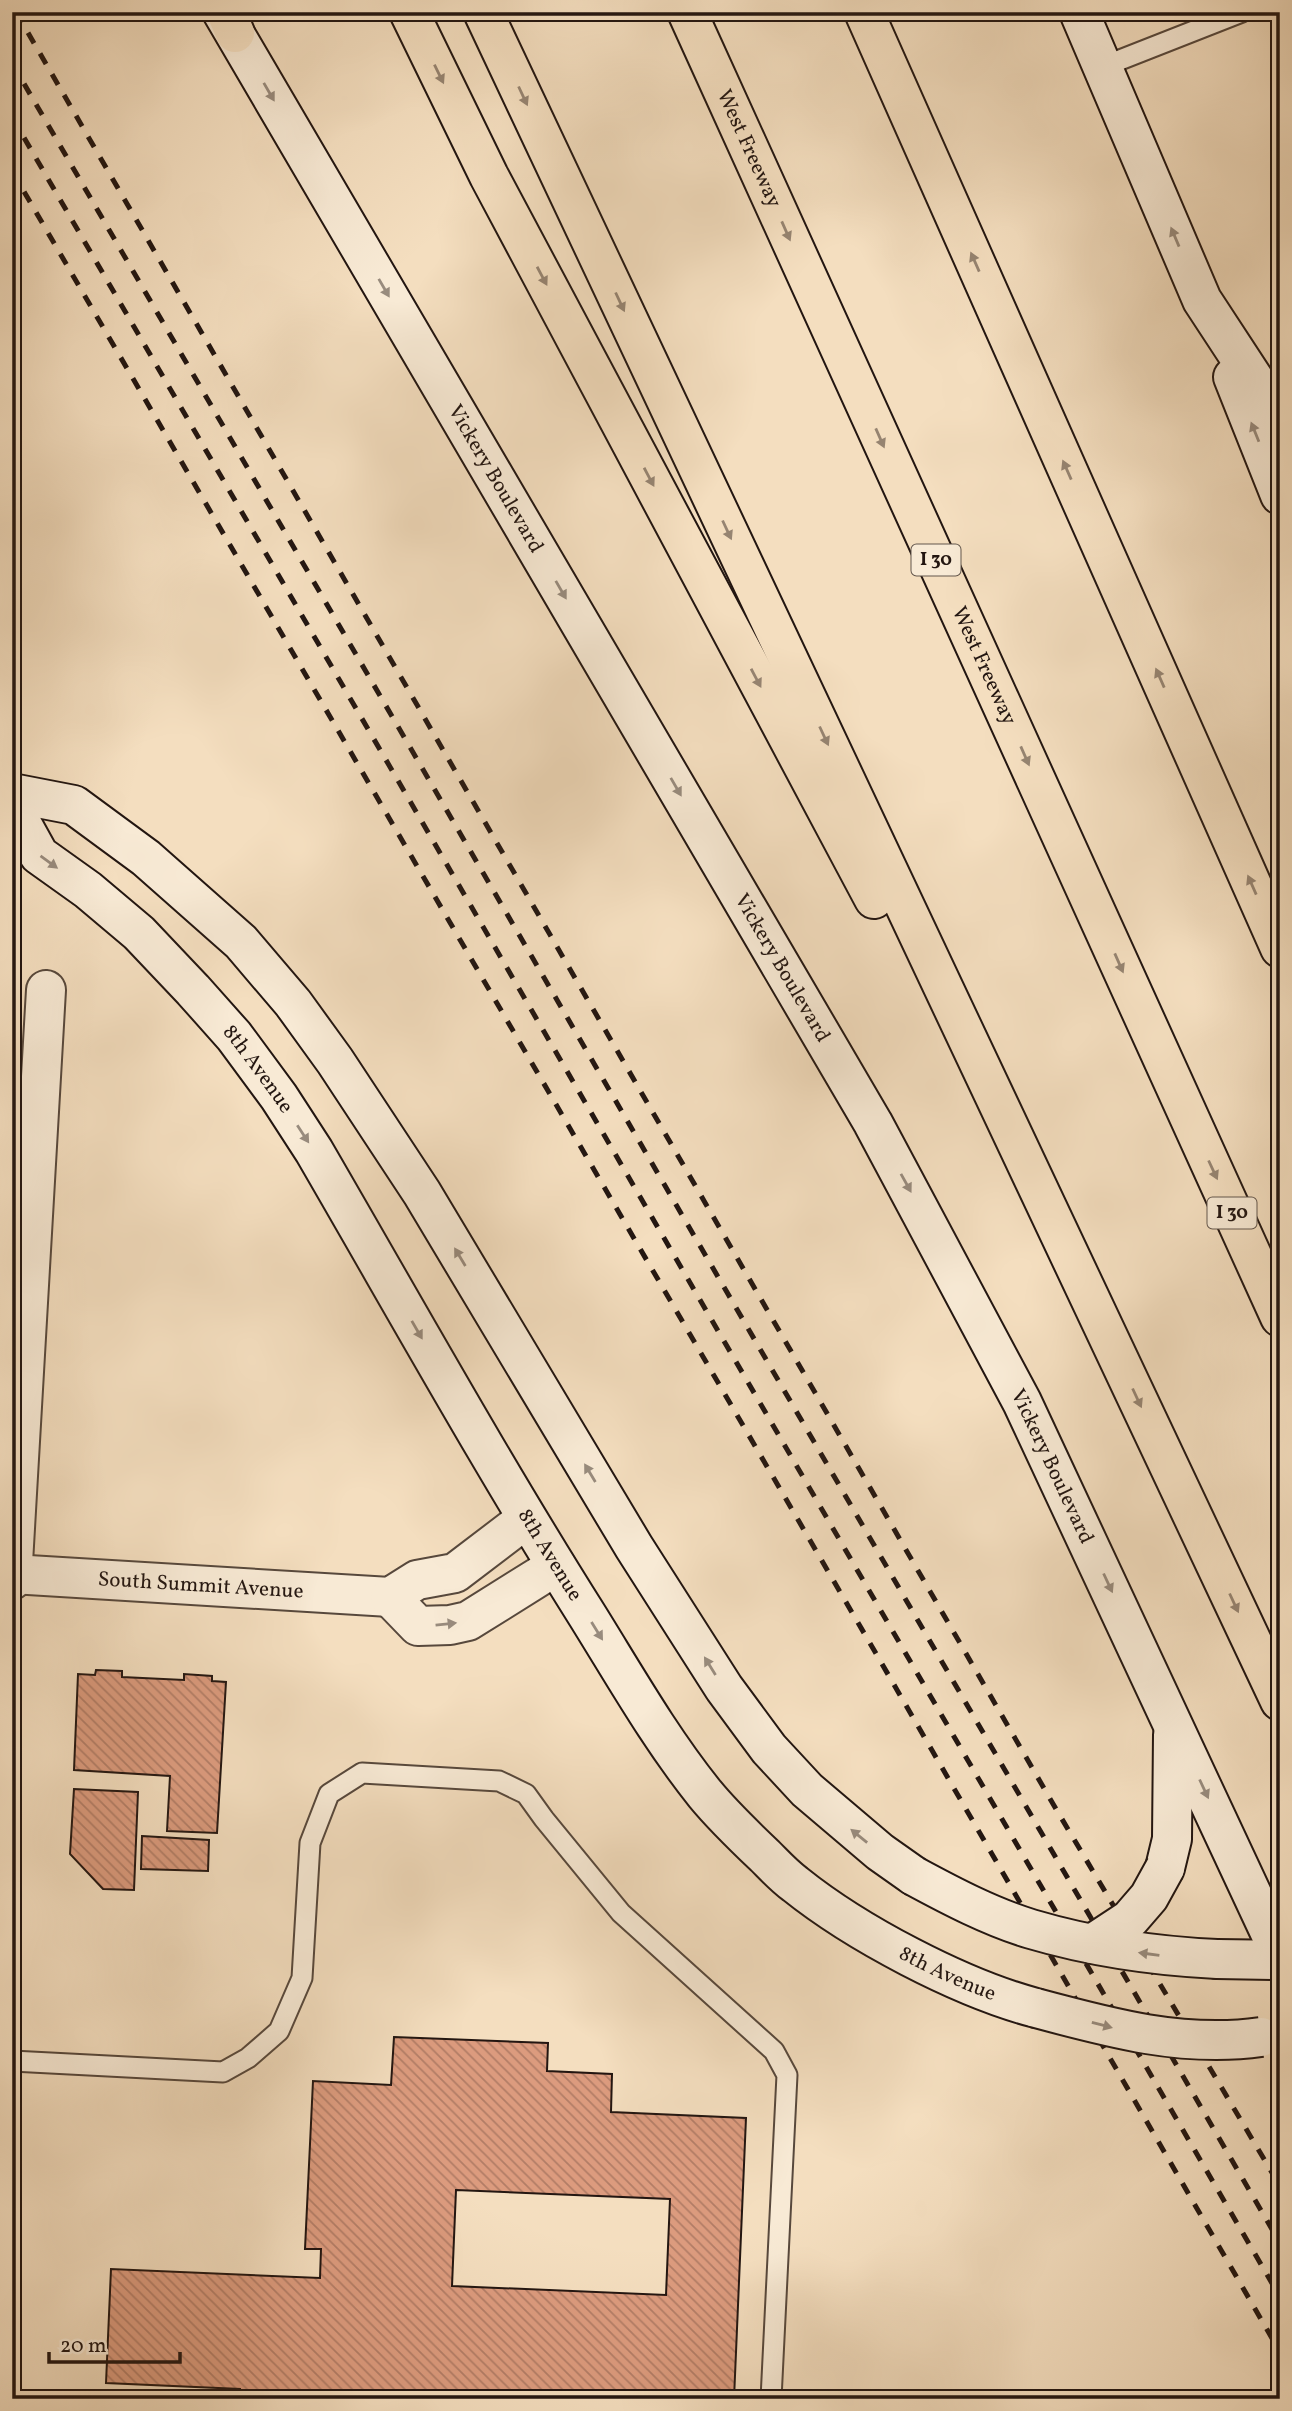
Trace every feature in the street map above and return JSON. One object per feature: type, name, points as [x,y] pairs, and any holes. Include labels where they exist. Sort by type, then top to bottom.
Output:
[{"type":"highway","points":[[409,12],[489,176],[1107,1336]]},
{"type":"highway","points":[[484,12],[1280,1701]]},
{"type":"highway","name":"West Freeway","points":[[687,12],[1280,1317]]},
{"type":"highway","points":[[864,12],[1280,948]]},
{"type":"main road","points":[[1079,12],[1202,300],[1280,495]]},
{"type":"main road","name":"Vickery Boulevard","points":[[228,19],[880,1135],[1022,1402],[1280,1954]]},
{"type":"main road","points":[[1202,300],[1280,419]]},
{"type":"main road","points":[[12,793],[75,805],[146,858],[241,942],[293,1003],[335,1061],[422,1193],[634,1546],[724,1688],[769,1749],[807,1790],[871,1845],[914,1876],[951,1896],[1029,1929],[1092,1944],[1169,1957],[1280,1960]]},
{"type":"main road","name":"8th Avenue","points":[[12,806],[39,855],[88,890],[139,933],[194,990],[279,1097],[314,1151],[526,1519],[661,1733],[706,1795],[752,1844],[794,1884],[844,1918],[904,1952],[1011,2002],[1126,2032],[1204,2041],[1271,2037]]},
{"type":"main road","points":[[12,1580],[46,990]]},
{"type":"main road","points":[[526,1519],[454,1573],[417,1580],[390,1597],[418,1626],[450,1625],[468,1621],[556,1566]]},
{"type":"main road","name":"South Summit Avenue","points":[[12,1574],[390,1597]]},
{"type":"main road","points":[[1092,1944],[1130,1919],[1149,1897],[1165,1868],[1172,1839],[1173,1722]]},
{"type":"lane","points":[[1102,67],[1242,12]]},
{"type":"lane","points":[[12,2061],[223,2072],[248,2058],[279,2031],[302,1978],[310,1843],[329,1794],[362,1773],[499,1781],[526,1794],[621,1913],[774,2051],[787,2075],[771,2399]]},
{"type":"building","points":[[96,1670],[122,1671],[122,1677],[184,1680],[184,1674],[212,1676],[212,1681],[226,1682],[217,1833],[167,1831],[170,1776],[74,1770],[78,1674],[95,1675]]},
{"type":"building","points":[[74,1789],[138,1792],[134,1890],[103,1889],[70,1854]]},
{"type":"building","points":[[142,1836],[209,1840],[208,1871],[141,1869]]},
{"type":"building","points":[[394,2037],[548,2043],[547,2071],[612,2074],[611,2112],[746,2118],[734,2399],[240,2399],[240,2389],[106,2383],[111,2269],[320,2278],[321,2249],[305,2249],[313,2081],[391,2085]],"holes":[[[456,2190],[670,2199],[666,2295],[452,2286]]]},
{"type":"railway","points":[[16,12],[1056,1809],[1280,2186]]},
{"type":"railway","points":[[12,63],[1280,2243]]},
{"type":"railway","points":[[12,117],[1280,2297]]},
{"type":"railway","points":[[12,171],[1280,2352]]}]
